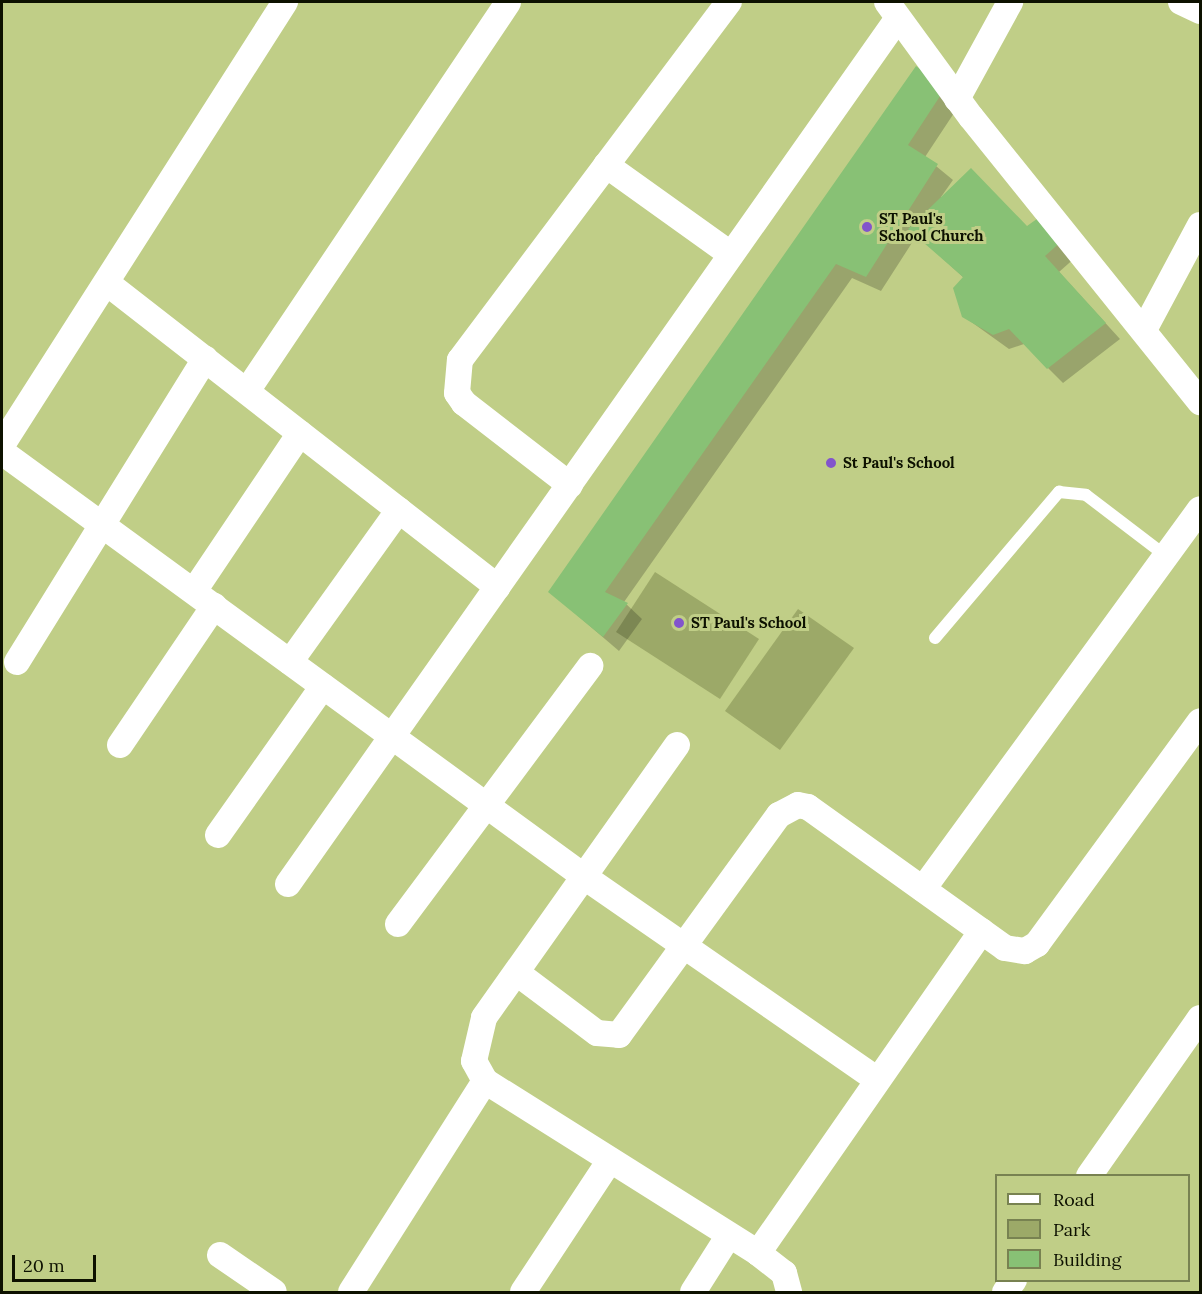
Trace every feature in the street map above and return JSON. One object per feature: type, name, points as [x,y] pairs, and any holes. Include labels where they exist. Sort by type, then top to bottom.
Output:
[{"type":"street","points":[[2,445],[285,2]]},
{"type":"street","points":[[247,392],[508,2]]},
{"type":"street","points":[[570,485],[464,403],[455,378],[460,360],[729,2]]},
{"type":"street","points":[[957,99],[1010,2]]},
{"type":"street","points":[[1181,2],[1200,11]]},
{"type":"street","points":[[288,884],[570,485],[893,10],[957,99],[1200,402]]},
{"type":"street","points":[[606,165],[729,253]]},
{"type":"street","points":[[1144,330],[1200,225]]},
{"type":"street","points":[[107,283],[498,587]]},
{"type":"street","points":[[17,662],[101,523],[206,359]]},
{"type":"street","points":[[194,591],[300,433]]},
{"type":"street","points":[[2,452],[586,879],[876,1079]]},
{"type":"street","points":[[923,889],[1200,509]]},
{"type":"street","points":[[290,662],[399,510]]},
{"type":"street","points":[[120,746],[214,606]]},
{"type":"street","points":[[398,924],[590,666]]},
{"type":"street","points":[[218,835],[323,686]]},
{"type":"street","points":[[517,973],[597,1033],[619,1035],[779,815],[798,805],[808,807],[982,931],[1015,951],[1037,944],[1200,720]]},
{"type":"street","points":[[677,745],[586,879],[484,1018],[474,1041],[474,1061],[485,1082],[758,1253],[784,1273],[789,1293]]},
{"type":"street","points":[[758,1253],[876,1079],[982,931]]},
{"type":"street","points":[[1090,1174],[1200,1018]]},
{"type":"street","points":[[351,1293],[485,1082]]},
{"type":"street","points":[[523,1293],[610,1160]]},
{"type":"street","points":[[693,1293],[729,1236]]},
{"type":"street","points":[[220,1255],[274,1293]]},
{"type":"lane","points":[[935,638],[1059,492],[1086,495],[1166,556]]},
{"type":"green space","points":[[655,572],[759,639],[720,699],[616,632]]},
{"type":"green space","points":[[798,609],[854,648],[780,750],[725,711]]},
{"type":"building","points":[[916,66],[946,87],[908,145],[938,164],[866,277],[836,264],[605,592],[628,603],[603,637],[548,592]]},
{"type":"building","points":[[971,168],[1027,226],[1041,216],[1063,240],[1045,256],[1106,323],[1047,369],[1009,329],[993,335],[962,317],[953,288],[963,277],[908,229]]},
{"type":"place","name":"ST Paul's School Church","points":[[867,227]]},
{"type":"place","name":"St Paul's School","points":[[831,463]]},
{"type":"place","name":"ST Paul's School","points":[[679,623]]}]
